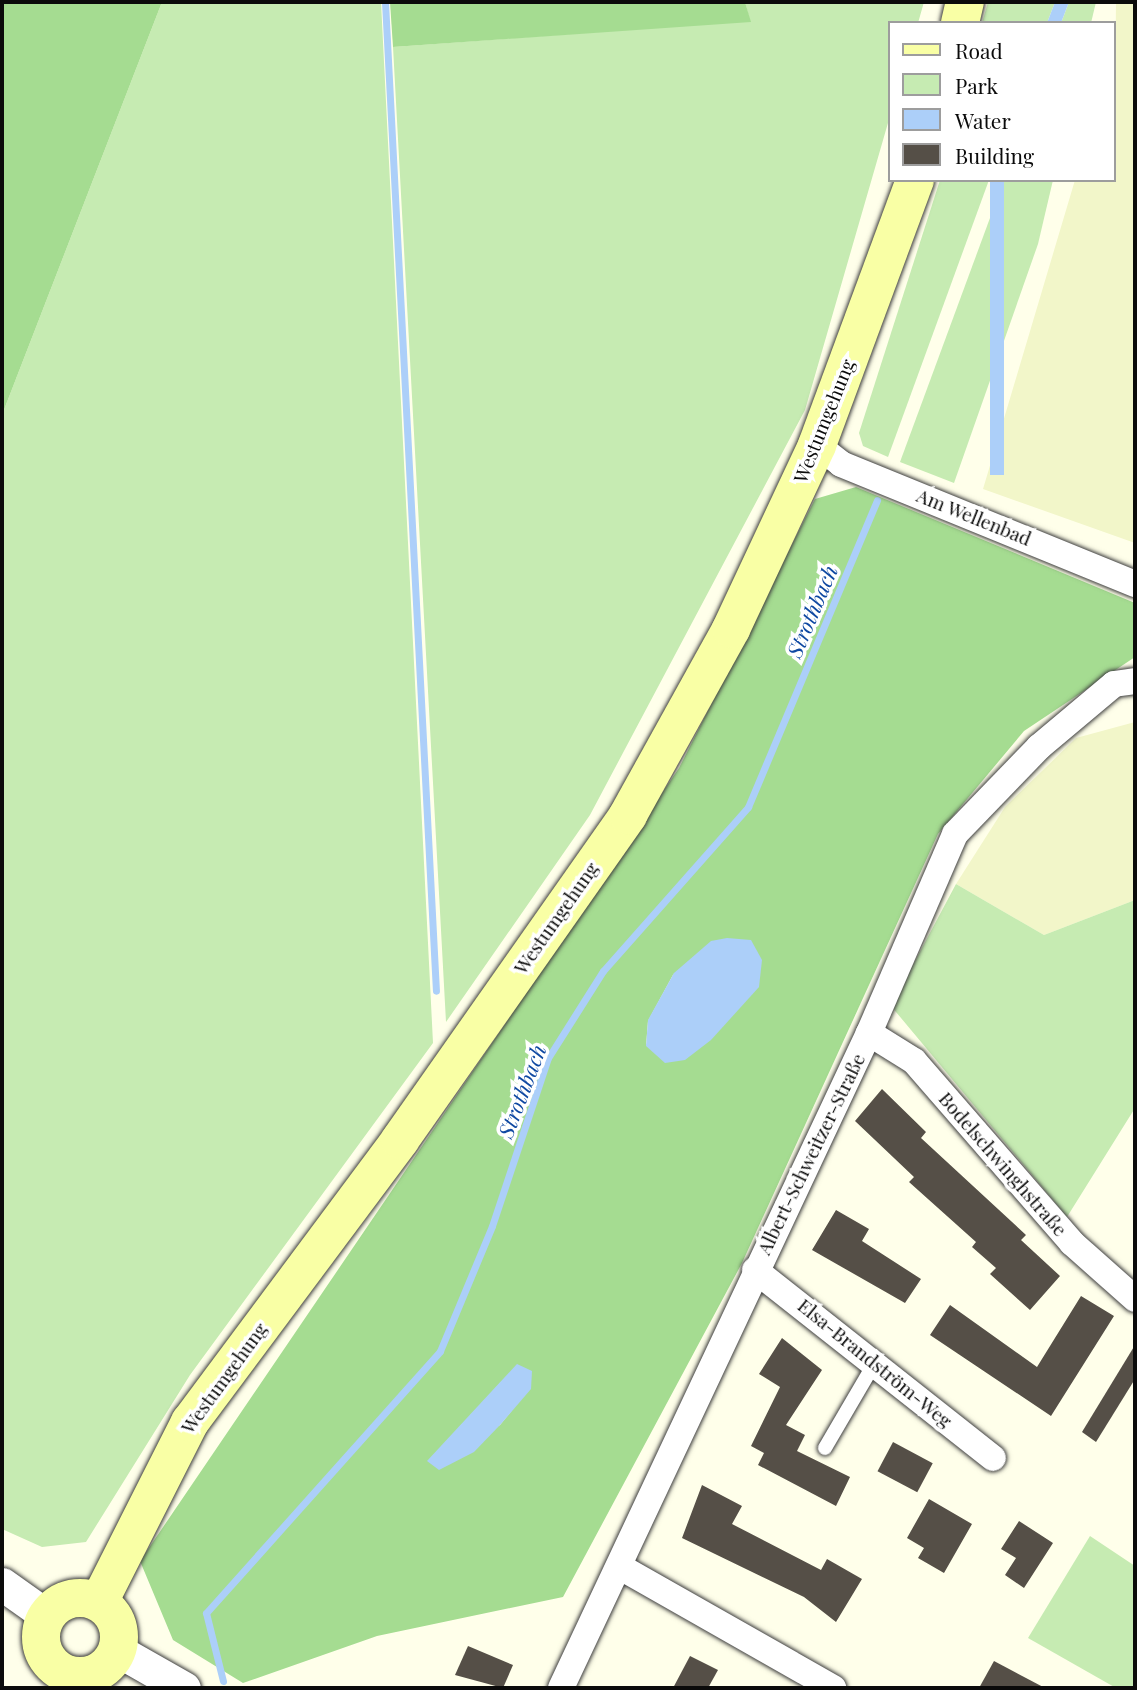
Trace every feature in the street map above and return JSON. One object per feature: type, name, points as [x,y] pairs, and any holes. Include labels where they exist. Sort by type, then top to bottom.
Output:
[{"type":"main road","points":[[960,21],[965,2]]},
{"type":"main road","name":"Westumgehung","points":[[99,1602],[190,1422],[400,1140],[628,815],[731,629],[817,445],[914,182]]},
{"type":"main road","points":[[76,1597],[99,1602],[115,1618],[117,1650],[103,1669],[67,1681],[43,1651],[47,1616],[76,1597]]},
{"type":"street","name":"Am Wellenbad","points":[[817,445],[841,464],[1135,584]]},
{"type":"street","name":"Albert-Schweitzer-Straße","points":[[561,1688],[600,1594],[622,1568],[628,1537],[869,1033],[955,834],[1039,747],[1114,684],[1135,681]]},
{"type":"street","name":"Bodelschwinghstraße","points":[[869,1033],[914,1061],[1072,1244],[1135,1299]]},
{"type":"street","name":"Elsa-Brandström-Weg","points":[[755,1270],[993,1458]]},
{"type":"street","points":[[622,1568],[833,1688]]},
{"type":"street","points":[[2,1584],[47,1616]]},
{"type":"street","points":[[117,1650],[184,1688]]},
{"type":"lane","points":[[825,1448],[874,1364]]},
{"type":"green space","points":[[2,2],[162,2],[2,415]]},
{"type":"green space","points":[[162,2],[381,2],[433,1043],[190,1375],[86,1542],[42,1547],[2,1529],[2,415]]},
{"type":"green space","points":[[390,2],[745,2],[751,22],[393,47]]},
{"type":"green space","points":[[745,2],[924,2],[919,21],[888,21],[888,123],[805,410],[590,815],[446,1022],[393,47],[750,21]]},
{"type":"green space","points":[[988,2],[1055,2],[1048,21],[983,21]]},
{"type":"green space","points":[[1069,2],[1096,2],[1091,21],[1062,21]]},
{"type":"green space","points":[[1116,2],[1135,2],[1135,543],[983,489],[1074,182],[1116,182]]},
{"type":"green space","points":[[939,182],[988,182],[888,457],[863,446],[859,433]]},
{"type":"green space","points":[[1003,182],[1053,182],[1038,244],[954,483],[900,462]]},
{"type":"green space","points":[[856,487],[1135,603],[1135,657],[1024,731],[938,834],[742,1263],[563,1597],[377,1636],[243,1683],[173,1640],[140,1561],[679,768],[815,499]],"holes":[[[674,973],[646,1046],[648,1021]],[[503,1380],[513,1409],[500,1425],[428,1461]]]},
{"type":"green space","points":[[1135,722],[1135,900],[1044,935],[956,884],[1005,807],[1076,738]]},
{"type":"green space","points":[[956,884],[1044,935],[1135,900],[1135,1108],[1067,1217],[891,1006]]},
{"type":"green space","points":[[1090,1536],[1135,1566],[1135,1688],[1116,1688],[1028,1638]]},
{"type":"water","points":[[1055,2],[1069,2],[1062,21],[1048,21]]},
{"type":"water","points":[[990,182],[1004,182],[1004,475],[990,475]]},
{"type":"water","points":[[727,938],[751,940],[762,960],[759,987],[711,1040],[685,1060],[665,1063],[646,1046],[648,1020],[674,973],[711,941]]},
{"type":"water","points":[[517,1364],[532,1371],[531,1389],[500,1425],[474,1452],[439,1470],[427,1461]]},
{"type":"building","points":[[882,1089],[926,1132],[921,1138],[1026,1235],[1021,1240],[1060,1276],[1030,1310],[990,1274],[996,1268],[972,1247],[976,1242],[909,1182],[914,1177],[855,1121]]},
{"type":"building","points":[[836,1210],[869,1229],[862,1241],[921,1279],[905,1303],[812,1250]]},
{"type":"building","points":[[1081,1296],[1114,1316],[1051,1416],[930,1335],[950,1305],[1037,1367]]},
{"type":"building","points":[[782,1338],[822,1370],[786,1425],[805,1435],[797,1451],[850,1477],[836,1506],[758,1465],[764,1453],[751,1446],[780,1387],[759,1374]]},
{"type":"building","points":[[1135,1345],[1135,1379],[1096,1442],[1082,1432]]},
{"type":"building","points":[[893,1442],[933,1463],[917,1492],[878,1471]]},
{"type":"building","points":[[702,1485],[742,1506],[732,1524],[821,1570],[827,1559],[862,1579],[836,1622],[804,1597],[682,1538]]},
{"type":"building","points":[[929,1499],[972,1524],[944,1573],[918,1558],[924,1548],[907,1538]]},
{"type":"building","points":[[1019,1521],[1053,1543],[1024,1588],[1005,1575],[1016,1558],[1001,1549]]},
{"type":"building","points":[[468,1646],[513,1665],[503,1688],[455,1675]]},
{"type":"building","points":[[690,1656],[718,1670],[708,1688],[673,1688]]},
{"type":"building","points":[[994,1661],[1045,1688],[979,1688]]},
{"type":"waterway","points":[[385,2],[436,991]]},
{"type":"waterway","name":"Strothbach","points":[[223,1681],[206,1613],[440,1351],[492,1226],[548,1058],[603,971],[748,807],[877,500]]}]
